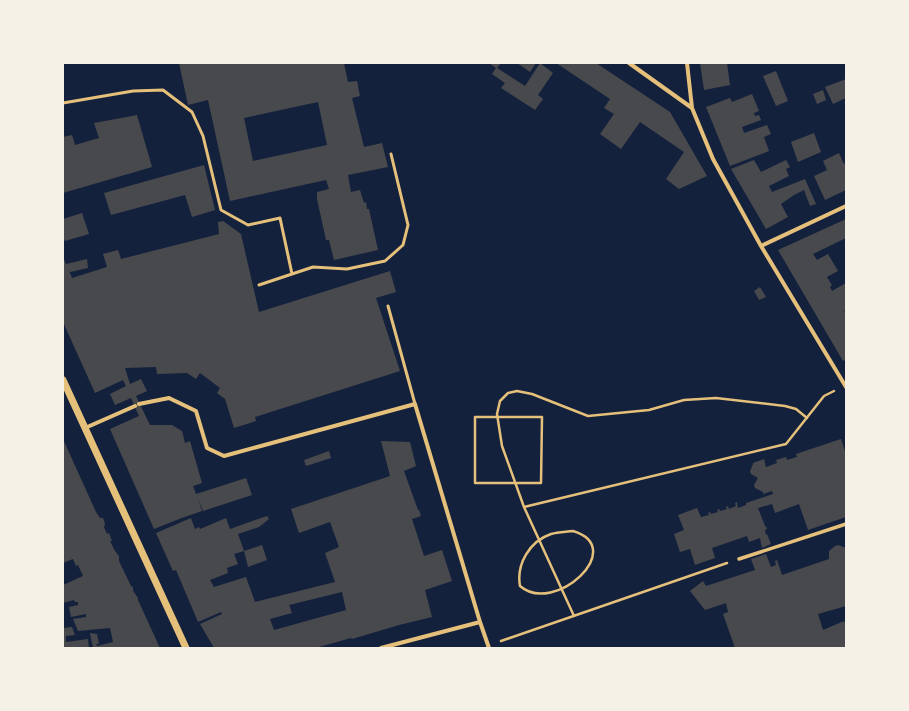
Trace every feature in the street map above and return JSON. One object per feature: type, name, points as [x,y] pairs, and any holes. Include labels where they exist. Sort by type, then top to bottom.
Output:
[{"type":"street","points":[[628,63],[692,108]]},
{"type":"street","points":[[687,63],[692,108],[712,159],[761,246],[846,386]]},
{"type":"street","points":[[761,246],[846,206]]},
{"type":"street","points":[[63,380],[186,648]]},
{"type":"street","points":[[84,428],[137,405],[169,398],[196,411],[207,448],[224,456],[415,404],[488,647]]},
{"type":"street","points":[[739,559],[846,524]]},
{"type":"street","points":[[381,648],[480,622]]},
{"type":"lane","points":[[63,102],[133,90],[163,90],[192,112],[203,136],[221,210],[248,225],[280,218],[292,274]]},
{"type":"lane","points":[[259,285],[313,267],[347,269],[386,261],[403,245],[408,226],[391,154]]},
{"type":"lane","points":[[388,306],[415,404]]},
{"type":"path","points":[[524,507],[786,444],[824,396],[846,386]]},
{"type":"path","points":[[574,616],[524,507],[502,446],[497,414],[500,401],[508,393],[517,391],[532,394],[588,416],[649,410],[684,400],[716,398],[785,406],[796,409],[807,418]]},
{"type":"path","points":[[475,417],[498,417],[542,417],[541,483],[475,483],[475,417]]},
{"type":"path","points":[[573,531],[582,534],[592,545],[593,552],[591,561],[586,570],[574,582],[562,588],[546,593],[528,591],[520,586],[519,579],[524,560],[533,544],[539,541],[550,534],[573,531]]},
{"type":"path","points":[[488,647],[739,559]]},
{"type":"building","points":[[179,63],[344,63],[348,82],[357,81],[360,96],[352,98],[364,147],[382,143],[388,167],[348,175],[351,192],[360,190],[364,203],[366,202],[367,209],[369,209],[378,250],[334,260],[329,240],[326,240],[317,199],[317,192],[329,189],[326,180],[230,201],[208,100],[188,105]],"holes":[[[318,102],[327,145],[253,161],[244,118]]]},
{"type":"building","points":[[489,63],[501,63],[497,68],[525,86],[540,63],[553,73],[538,95],[543,99],[535,110],[501,88],[505,83],[492,74],[496,68]]},
{"type":"building","points":[[517,63],[536,63],[530,72]]},
{"type":"building","points":[[556,63],[596,63],[670,112],[707,176],[679,189],[666,179],[684,152],[640,122],[621,149],[600,134],[614,114],[604,108],[610,99]]},
{"type":"building","points":[[700,63],[727,63],[730,85],[704,90]]},
{"type":"building","points":[[776,71],[788,101],[776,106],[763,76]]},
{"type":"building","points":[[846,79],[846,98],[833,104],[825,87]]},
{"type":"building","points":[[823,90],[826,100],[817,104],[813,94]]},
{"type":"building","points":[[752,94],[759,111],[754,113],[755,116],[759,115],[761,120],[742,127],[744,133],[767,125],[771,134],[764,137],[769,151],[730,166],[706,107],[730,98],[732,102]]},
{"type":"building","points":[[137,115],[152,167],[63,193],[63,137],[72,135],[75,145],[99,138],[94,123]]},
{"type":"building","points":[[814,133],[821,152],[798,162],[791,142]]},
{"type":"building","points":[[839,153],[844,164],[846,163],[846,190],[825,200],[814,176],[827,170],[823,161]]},
{"type":"building","points":[[754,160],[761,172],[786,160],[790,167],[786,169],[789,176],[769,186],[772,192],[805,179],[816,204],[810,206],[804,190],[794,195],[781,204],[788,217],[766,229],[731,169]]},
{"type":"building","points":[[204,165],[215,210],[192,217],[185,195],[111,215],[104,193]]},
{"type":"building","points":[[82,213],[89,234],[65,241],[63,238],[63,219]]},
{"type":"building","points":[[846,219],[846,238],[813,254],[817,260],[828,254],[838,271],[827,277],[832,285],[830,287],[832,291],[846,283],[846,310],[844,311],[846,314],[846,359],[843,361],[778,250]]},
{"type":"building","points":[[223,221],[241,234],[259,312],[390,271],[396,292],[376,298],[400,371],[255,417],[256,421],[234,428],[225,399],[217,393],[220,388],[200,373],[196,379],[187,373],[157,374],[156,367],[125,368],[130,384],[141,379],[147,391],[136,396],[150,425],[172,425],[182,431],[185,443],[190,441],[202,483],[193,486],[196,494],[246,478],[252,495],[203,511],[198,499],[202,511],[154,529],[110,429],[139,416],[131,398],[115,405],[110,394],[126,386],[123,380],[95,393],[63,322],[63,257],[66,264],[87,259],[88,268],[70,272],[69,270],[72,278],[107,267],[103,254],[118,250],[121,259],[219,234],[218,222]]},
{"type":"building","points":[[760,287],[766,297],[759,300],[754,291]]},
{"type":"building","points":[[63,439],[96,512],[100,518],[103,518],[105,524],[104,527],[107,534],[109,533],[112,541],[110,541],[119,556],[119,561],[131,586],[133,587],[133,591],[138,598],[160,648],[93,648],[90,633],[97,634],[99,644],[96,644],[97,646],[113,642],[110,628],[78,631],[73,619],[86,617],[86,614],[71,617],[69,607],[78,605],[78,602],[75,602],[74,600],[63,603],[63,585],[83,576],[78,565],[76,566],[73,559],[63,563]]},
{"type":"building","points":[[841,439],[846,454],[846,517],[808,530],[799,504],[775,513],[772,504],[758,508],[767,528],[765,531],[766,535],[767,534],[771,544],[762,548],[760,538],[749,542],[747,536],[712,548],[715,558],[695,565],[690,549],[680,552],[674,534],[684,530],[678,515],[697,508],[701,517],[709,515],[708,513],[710,512],[711,514],[718,512],[717,510],[719,509],[720,511],[727,509],[726,507],[728,506],[729,509],[736,506],[735,503],[737,502],[738,508],[746,505],[746,503],[773,494],[772,491],[763,494],[763,492],[755,488],[754,485],[758,478],[751,474],[750,471],[753,463],[764,459],[766,467],[777,463],[776,460],[786,457],[787,460],[797,457],[796,454]]},
{"type":"building","points":[[381,441],[410,442],[416,466],[404,471],[421,516],[412,519],[424,556],[442,550],[452,581],[425,590],[432,617],[319,648],[214,648],[200,624],[222,614],[221,612],[198,622],[176,570],[173,571],[156,533],[191,518],[195,529],[199,527],[200,529],[226,518],[230,529],[267,516],[269,519],[259,527],[238,534],[244,551],[234,554],[238,564],[227,568],[228,573],[210,580],[214,587],[246,577],[255,602],[335,582],[325,553],[339,547],[330,522],[299,533],[291,509],[390,476]],"holes":[[[342,592],[346,610],[274,630],[270,619],[292,613],[289,605]]]},
{"type":"building","points":[[329,451],[331,458],[306,466],[304,460]]},
{"type":"building","points":[[262,545],[267,560],[248,567],[244,551]]},
{"type":"building","points":[[838,545],[846,548],[846,606],[818,614],[823,630],[844,621],[846,625],[846,648],[735,648],[723,614],[728,612],[726,603],[705,610],[690,591],[703,581],[706,586],[755,570],[751,559],[766,554],[771,567],[776,565],[775,561],[777,560],[782,575],[829,559],[829,551]]},
{"type":"building","points":[[72,627],[75,635],[66,636],[66,642],[88,639],[89,648],[63,648],[63,628]]}]
